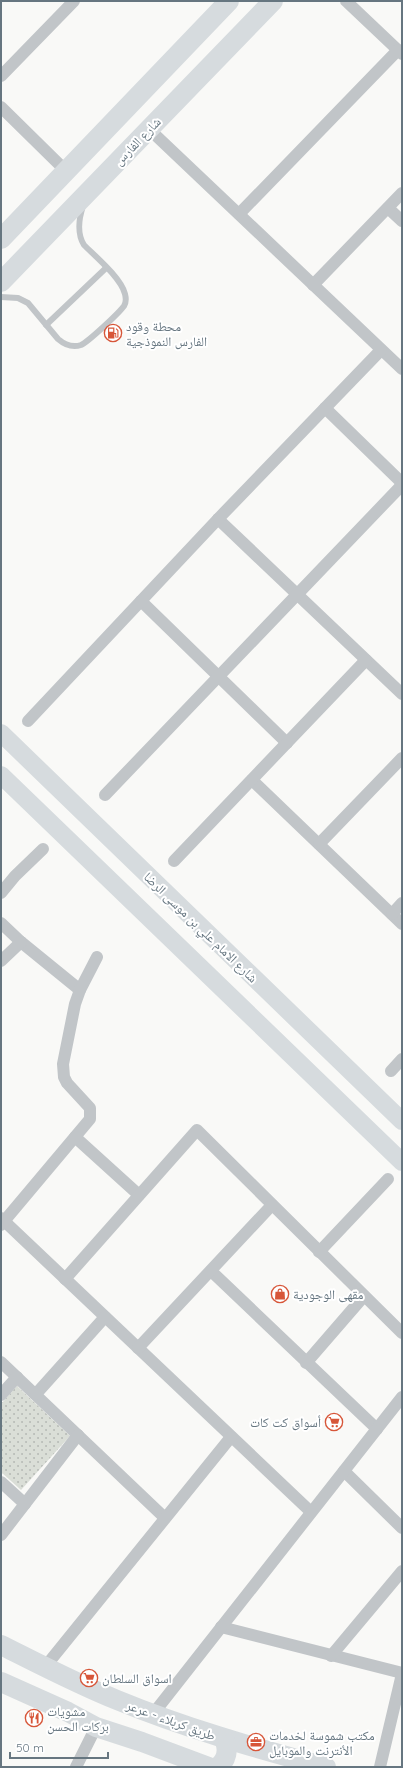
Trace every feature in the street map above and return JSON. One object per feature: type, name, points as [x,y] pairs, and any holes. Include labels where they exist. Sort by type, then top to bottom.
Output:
[{"type":"main road","name":"شارع الفارس","points":[[1,282],[273,1]]},
{"type":"main road","points":[[226,5],[223,14],[234,27],[244,30]]},
{"type":"main road","points":[[1,239],[226,5]]},
{"type":"main road","points":[[194,37],[210,43],[219,57]]},
{"type":"main road","name":"شارع الامام علي بن موسى الرضا","points":[[1,733],[402,1121]]},
{"type":"main road","points":[[1,775],[402,1162]]},
{"type":"main road","name":"طريق كربلاء - عرعر","points":[[1,1645],[110,1697],[224,1739],[272,1761],[326,1767]]},
{"type":"main road","points":[[1,1682],[68,1712],[96,1727],[142,1742],[198,1765]]},
{"type":"main road","points":[[218,1767],[226,1756],[227,1751],[224,1739]]},
{"type":"street","points":[[1,76],[74,1]]},
{"type":"street","points":[[239,214],[400,52],[346,1]]},
{"type":"street","points":[[1,107],[66,171]]},
{"type":"street","points":[[149,129],[402,369]]},
{"type":"street","points":[[313,285],[402,193]]},
{"type":"street","points":[[388,208],[402,222]]},
{"type":"street","points":[[28,720],[218,519],[381,350]]},
{"type":"street","points":[[105,794],[402,484],[325,408]]},
{"type":"street","points":[[218,519],[402,694]]},
{"type":"street","points":[[141,601],[287,743]]},
{"type":"street","points":[[174,862],[366,660]]},
{"type":"street","points":[[319,844],[402,758]]},
{"type":"street","points":[[252,780],[402,924]]},
{"type":"street","points":[[1,893],[15,876],[43,849]]},
{"type":"street","points":[[392,914],[402,903]]},
{"type":"street","points":[[1,923],[21,942],[80,990]]},
{"type":"street","points":[[1,961],[21,942]]},
{"type":"street","points":[[97,957],[80,990],[71,1017],[63,1071],[67,1083],[88,1104],[91,1112],[90,1119],[2,1222],[65,1279],[311,1512]]},
{"type":"street","points":[[391,1071],[402,1059]]},
{"type":"street","points":[[65,1279],[197,1130],[402,1333]]},
{"type":"street","points":[[75,1137],[139,1195]]},
{"type":"street","points":[[319,1252],[388,1179]]},
{"type":"street","points":[[138,1348],[272,1205]]},
{"type":"street","points":[[211,1271],[377,1429]]},
{"type":"street","points":[[306,1363],[364,1296]]},
{"type":"street","points":[[36,1394],[105,1317]]},
{"type":"street","points":[[1,1362],[165,1518]]},
{"type":"street","points":[[1,1395],[17,1377]]},
{"type":"street","points":[[153,1714],[402,1397]]},
{"type":"street","points":[[1,1535],[78,1435]]},
{"type":"street","points":[[45,1667],[231,1437]]},
{"type":"street","points":[[344,1471],[402,1528]]},
{"type":"street","points":[[1,1482],[25,1504]]},
{"type":"street","points":[[331,1656],[402,1570]]},
{"type":"street","points":[[221,1627],[402,1674],[380,1767]]},
{"type":"street","points":[[76,1767],[96,1727]]},
{"type":"lane","points":[[1,297],[9,297],[28,303],[58,339],[67,345],[81,345],[122,309],[126,302],[121,284],[80,238],[82,210],[91,189]]},
{"type":"lane","points":[[46,325],[106,268]]},
{"type":"shaded area","points":[[17,1386],[70,1436],[21,1490],[1,1472],[1,1404]]},
{"type":"place","name":"محطة وقود الفارس النموذجية","points":[[113,333]]},
{"type":"place","name":"مقهى الوجودية","points":[[280,1294]]},
{"type":"place","name":"أسواق كت كات","points":[[334,1422]]},
{"type":"place","name":"اسواق السلطان","points":[[89,1678]]},
{"type":"place","name":"مشويات بركات الحسن","points":[[34,1718]]},
{"type":"place","name":"مكتب شموسة لخدمات الأنترنت والموبايل","points":[[256,1742]]}]
